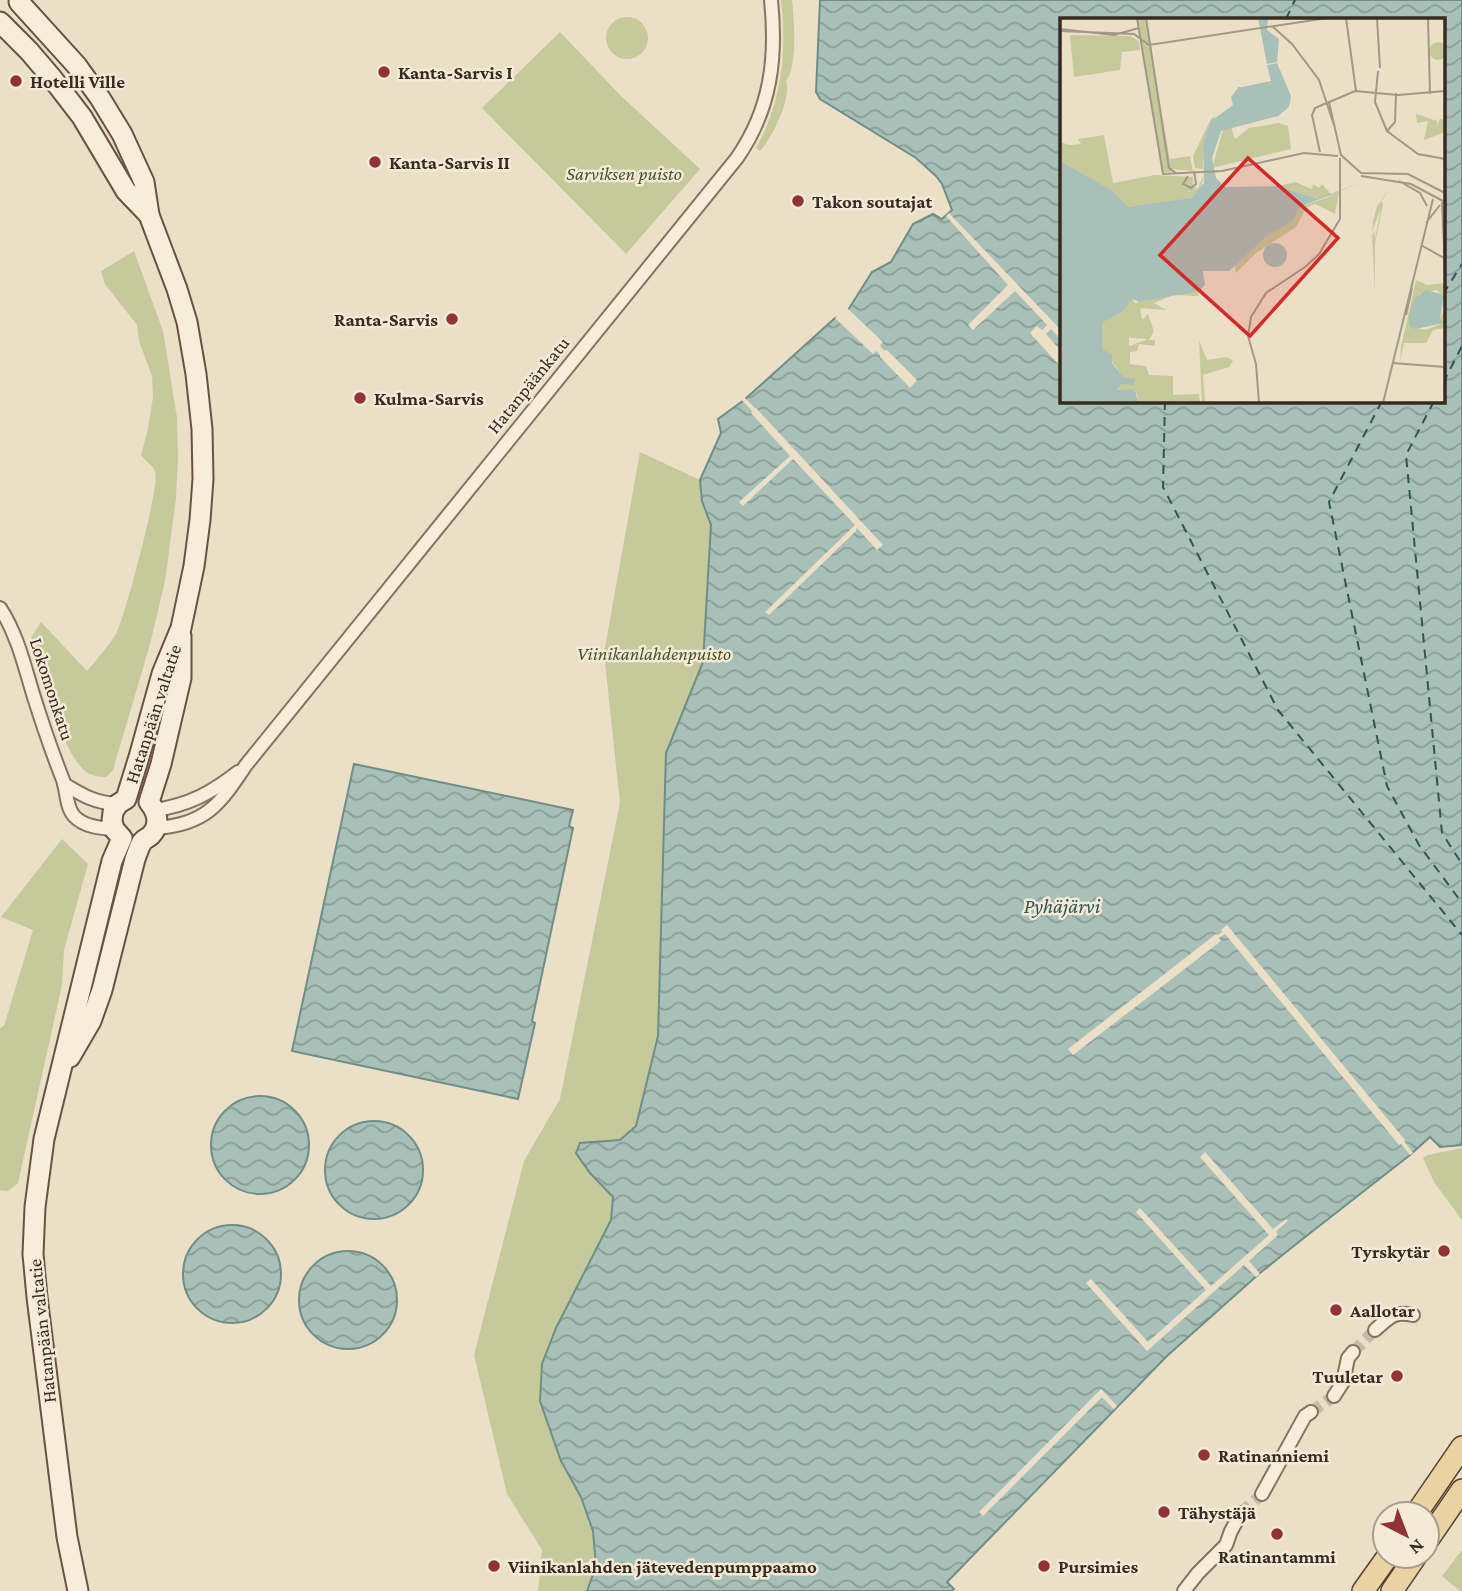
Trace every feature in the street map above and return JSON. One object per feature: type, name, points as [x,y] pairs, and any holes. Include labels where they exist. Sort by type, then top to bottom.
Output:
[{"type":"main road","points":[[0,20],[11,14],[19,1]]},
{"type":"main road","name":"Hatanpään valtatie","points":[[19,1],[77,66],[100,98],[117,125],[144,182],[149,215],[187,322],[202,429],[200,520],[181,628],[162,674],[139,757],[122,802],[113,812],[112,821],[118,834],[44,1139],[36,1190],[33,1254],[37,1297],[54,1446],[78,1591]]},
{"type":"main road","name":"Hatanpään valtatie","points":[[0,20],[52,78],[82,117],[126,191],[149,215]]},
{"type":"main road","name":"Hatanpään valtatie","points":[[60,1072],[91,1021],[102,990],[135,859],[151,820],[181,678],[181,628]]},
{"type":"main road","points":[[1426,1500],[1462,1447]]},
{"type":"main road","points":[[1441,1521],[1462,1490]]},
{"type":"main road","points":[[1363,1591],[1378,1570]]},
{"type":"main road","points":[[1392,1591],[1406,1570]]},
{"type":"street","name":"Hatanpäänkatu","points":[[151,820],[180,825],[203,815],[220,803],[246,765],[744,147],[763,109],[771,76],[771,0]]},
{"type":"street","name":"Lokomonkatu","points":[[0,608],[19,649],[74,816],[83,823],[118,834]]},
{"type":"street","name":"Hatanpäänkatu","points":[[151,820],[193,801],[222,784],[246,765]]},
{"type":"street","points":[[64,784],[98,802],[122,802]]},
{"type":"street","name":"Hatanpään valtatie","points":[[122,802],[134,797],[142,798],[151,820]]},
{"type":"street","points":[[118,834],[135,842],[151,820]]},
{"type":"street","points":[[1375,1330],[1392,1315],[1413,1315]]},
{"type":"street","points":[[1334,1396],[1343,1382],[1348,1358],[1353,1352]]},
{"type":"street","points":[[1262,1494],[1305,1416],[1311,1412]]},
{"type":"street","points":[[1184,1591],[1226,1545],[1241,1513]]},
{"type":"green space","points":[[781,0],[792,0],[792,65],[786,81],[786,97],[780,118],[760,151],[756,148],[772,113],[783,58]]},
{"type":"green space","points":[[627,17],[642,23],[648,38],[642,53],[627,59],[612,53],[606,38],[612,23]]},
{"type":"green space","name":"Sarviksen puisto","points":[[560,32],[620,95],[700,169],[626,254],[482,108]]},
{"type":"green space","points":[[134,251],[163,331],[177,418],[176,498],[165,581],[150,644],[113,770],[103,777],[85,771],[68,746],[53,709],[31,638],[41,622],[87,671],[117,632],[134,577],[148,523],[155,481],[154,469],[141,455],[153,397],[152,376],[139,341],[137,325],[105,284],[101,271]]},
{"type":"green space","name":"Viinikanlahdenpuisto","points":[[640,452],[700,480],[702,501],[711,525],[703,662],[666,753],[658,1036],[636,1126],[620,1140],[602,1141],[576,1153],[590,1173],[613,1197],[611,1220],[556,1328],[542,1364],[540,1401],[561,1461],[581,1497],[593,1531],[596,1566],[587,1591],[538,1591],[542,1550],[507,1494],[474,1355],[524,1161],[560,1099],[620,803],[604,653]]},
{"type":"green space","points":[[62,839],[88,864],[64,950],[62,985],[18,1183],[8,1191],[0,1190],[0,1028],[4,1026],[33,930],[1,917]]},
{"type":"green space","points":[[1462,1148],[1462,1220],[1434,1182],[1423,1158]]},
{"type":"green space","points":[[1462,1550],[1462,1591],[1460,1591],[1442,1576]]},
{"type":"water","name":"Pyhäjärvi","points":[[820,0],[1462,0],[1462,1145],[1440,1147],[1430,1137],[1260,1273],[1167,1356],[947,1582],[954,1589],[951,1591],[587,1591],[596,1566],[593,1531],[581,1497],[561,1461],[540,1401],[542,1364],[556,1328],[611,1220],[613,1197],[590,1173],[576,1153],[580,1143],[620,1140],[636,1126],[658,1036],[666,753],[703,662],[711,525],[702,501],[700,480],[721,433],[718,419],[744,400],[835,318],[848,310],[872,272],[891,262],[913,224],[933,214],[942,219],[952,210],[942,184],[916,158],[820,99],[816,92]]},
{"type":"water","points":[[354,764],[573,810],[569,826],[573,828],[518,1099],[292,1051]]},
{"type":"water","points":[[260,1096],[279,1100],[294,1111],[305,1126],[309,1145],[305,1164],[294,1179],[279,1190],[260,1194],[241,1190],[226,1179],[215,1164],[211,1145],[215,1126],[226,1111],[241,1100]]},
{"type":"water","points":[[374,1121],[393,1125],[408,1136],[419,1151],[423,1170],[419,1189],[408,1204],[393,1215],[374,1219],[355,1215],[340,1204],[329,1189],[325,1170],[329,1151],[340,1136],[355,1125]]},
{"type":"water","points":[[232,1225],[251,1229],[266,1240],[277,1255],[281,1274],[277,1293],[266,1308],[251,1319],[232,1323],[213,1319],[198,1308],[187,1293],[183,1274],[187,1255],[198,1240],[213,1229]]},
{"type":"water","points":[[348,1251],[367,1255],[382,1266],[393,1281],[397,1300],[393,1319],[382,1334],[367,1345],[348,1349],[329,1345],[314,1334],[303,1319],[299,1300],[303,1281],[314,1266],[329,1255]]},
{"type":"pier","points":[[949,213],[1060,329],[1060,339],[1051,329],[1046,334],[1060,350],[1060,366],[1030,333],[1037,326],[1042,330],[1047,325],[1015,291],[973,330],[968,325],[1008,285],[946,216]]},
{"type":"pier","points":[[846,307],[883,342],[880,346],[917,380],[910,388],[876,351],[873,354],[835,318]]},
{"type":"pier","points":[[743,396],[883,545],[877,550],[857,528],[769,615],[765,612],[855,525],[793,459],[743,506],[739,502],[790,456],[751,413],[740,398]]},
{"type":"pier","points":[[1227,925],[1413,1153],[1410,1155],[1399,1145],[1225,934],[1219,938],[1221,941],[1073,1055],[1068,1049],[1222,932]]},
{"type":"pier","points":[[1205,1152],[1273,1229],[1286,1219],[1288,1221],[1276,1231],[1278,1235],[1249,1261],[1260,1274],[1256,1277],[1244,1265],[1147,1351],[1086,1283],[1091,1279],[1148,1342],[1206,1290],[1136,1212],[1140,1208],[1211,1286],[1269,1235],[1200,1157]]},
{"type":"pier","points":[[1101,1389],[1117,1406],[1114,1409],[1102,1397],[983,1516],[979,1512]]},
{"type":"ferry route","points":[[1286,18],[1295,0]]},
{"type":"ferry route","points":[[1444,292],[1462,264]]},
{"type":"ferry route","points":[[1444,381],[1462,346]]},
{"type":"ferry route","points":[[1165,402],[1163,487],[1278,710],[1462,935]]},
{"type":"ferry route","points":[[1381,402],[1329,502],[1387,786],[1419,845],[1462,903]]},
{"type":"ferry route","points":[[1433,402],[1406,455],[1442,833],[1462,864]]},
{"type":"tunnel","points":[[1353,1352],[1375,1330]]},
{"type":"tunnel","points":[[1311,1412],[1334,1396]]},
{"type":"tunnel","points":[[1241,1513],[1262,1494]]},
{"type":"place","name":"Kanta-Sarvis I","points":[[384,72]]},
{"type":"place","name":"Hotelli Ville","points":[[16,81]]},
{"type":"place","name":"Kanta-Sarvis II","points":[[375,162]]},
{"type":"place","name":"Takon soutajat","points":[[798,201]]},
{"type":"place","name":"Ranta-Sarvis","points":[[452,319]]},
{"type":"place","name":"Kulma-Sarvis","points":[[360,398]]},
{"type":"place","name":"Tyrskytär","points":[[1444,1251]]},
{"type":"place","name":"Aallotar","points":[[1336,1310]]},
{"type":"place","name":"Tuuletar","points":[[1397,1376]]},
{"type":"place","name":"Ratinanniemi","points":[[1204,1455]]},
{"type":"place","name":"Tähystäjä","points":[[1164,1512]]},
{"type":"place","name":"Ratinantammi","points":[[1277,1534]]},
{"type":"place","name":"Viinikanlahden jätevedenpumppaamo","points":[[494,1566]]},
{"type":"place","name":"Pursimies","points":[[1044,1566]]}]
